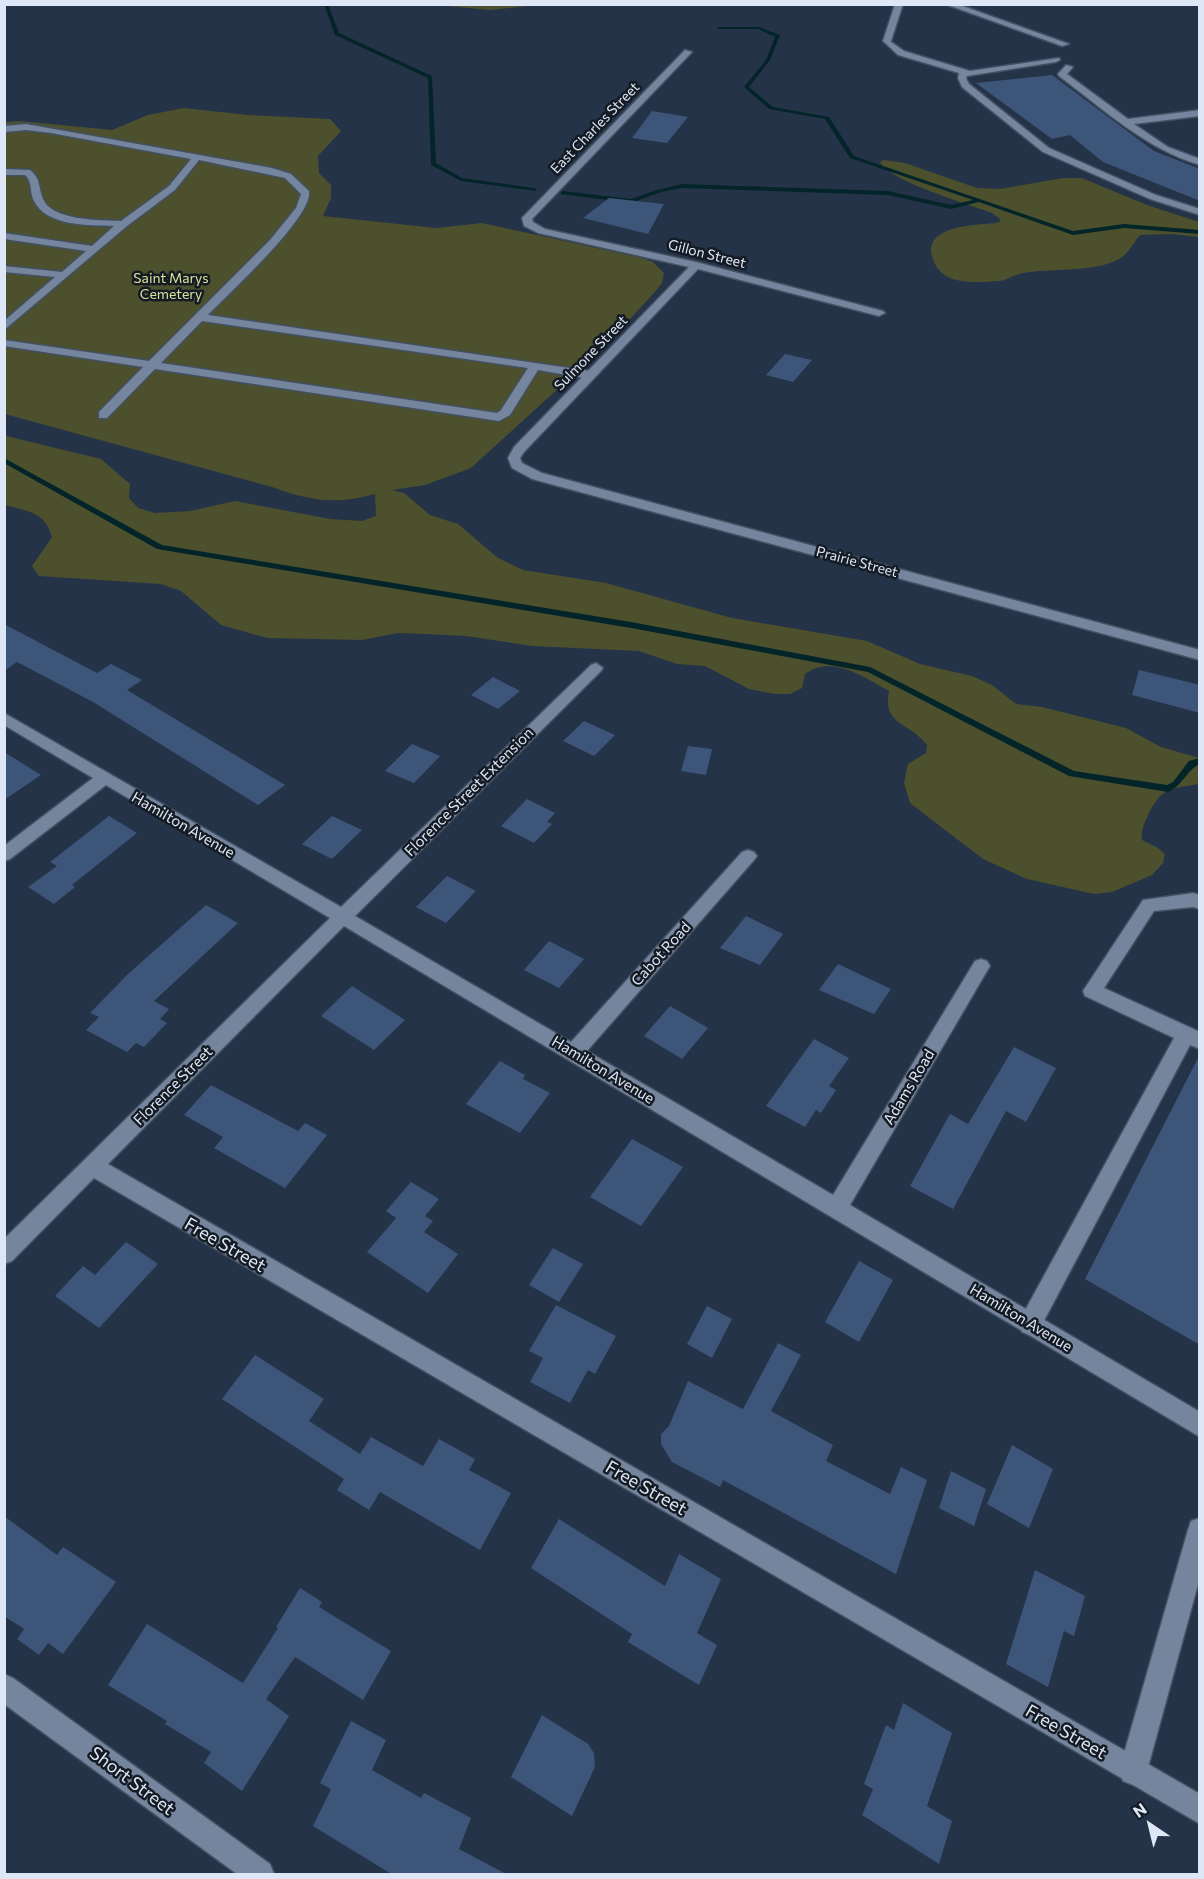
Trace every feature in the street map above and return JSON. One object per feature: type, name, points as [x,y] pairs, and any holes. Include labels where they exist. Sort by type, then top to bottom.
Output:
[{"type":"street","points":[[899,4],[887,41],[901,52],[970,74],[1056,60]]},
{"type":"street","points":[[948,4],[1065,44]]},
{"type":"street","name":"East Charles Street","points":[[528,225],[527,218],[688,52]]},
{"type":"street","points":[[1069,67],[1062,74],[1126,122],[1164,148],[1200,162]]},
{"type":"street","points":[[964,72],[962,78],[965,85],[1047,150],[1153,197],[1200,212]]},
{"type":"street","points":[[1126,122],[1200,113]]},
{"type":"street","points":[[4,129],[26,127],[51,130],[159,152],[198,156],[288,176],[306,193],[301,208],[274,242],[103,415]]},
{"type":"street","points":[[4,327],[123,224],[172,189],[198,156]]},
{"type":"street","points":[[4,172],[27,172],[34,178],[38,200],[52,214],[72,219],[123,224]]},
{"type":"street","name":"Gillon Street","points":[[528,225],[542,231],[696,265],[879,313]]},
{"type":"street","points":[[4,237],[94,249]]},
{"type":"street","name":"Sulmone Street","points":[[516,464],[514,458],[518,450],[696,265]]},
{"type":"street","points":[[4,269],[65,275]]},
{"type":"street","points":[[4,309],[23,312]]},
{"type":"street","points":[[199,317],[590,375]]},
{"type":"street","points":[[4,343],[499,417],[506,412],[535,366]]},
{"type":"street","name":"Prairie Street","points":[[516,464],[522,470],[537,476],[1200,655]]},
{"type":"street","name":"Florence Street Extension","points":[[342,917],[596,668]]},
{"type":"street","name":"Hamilton Avenue","points":[[4,718],[837,1208],[1200,1425]]},
{"type":"street","points":[[4,855],[104,778]]},
{"type":"street","name":"Cabot Road","points":[[573,1053],[748,856]]},
{"type":"street","points":[[1030,1324],[1193,1038],[1092,991],[1149,905],[1193,900],[1200,902]]},
{"type":"street","name":"Florence Street","points":[[4,1254],[342,917]]},
{"type":"street","name":"Adams Road","points":[[837,1208],[981,966]]},
{"type":"street","name":"Free Street","points":[[93,1166],[217,1241],[1200,1810]]},
{"type":"street","points":[[1133,1771],[1200,1530]]},
{"type":"street","name":"Short Street","points":[[4,1687],[260,1875]]},
{"type":"green space","points":[[438,4],[538,5],[490,10]]},
{"type":"green space","name":"Saint Marys Cemetery","points":[[184,108],[248,115],[330,119],[341,131],[318,156],[319,173],[331,185],[331,198],[323,216],[436,228],[482,223],[642,258],[653,262],[664,273],[662,283],[654,293],[606,345],[471,468],[425,485],[392,490],[404,493],[430,515],[458,524],[498,558],[523,570],[606,583],[732,618],[867,641],[920,664],[972,676],[992,685],[1016,704],[1042,707],[1126,728],[1161,747],[1199,758],[1199,784],[1175,788],[1164,793],[1154,804],[1143,826],[1142,840],[1165,854],[1163,863],[1152,875],[1112,892],[1094,894],[1027,879],[983,859],[910,803],[904,783],[908,764],[926,753],[927,745],[893,717],[888,702],[889,691],[859,675],[837,667],[815,668],[805,674],[802,688],[790,694],[775,694],[749,689],[705,666],[677,664],[639,651],[532,646],[466,636],[398,633],[362,640],[267,638],[221,625],[181,591],[161,584],[39,576],[32,566],[52,537],[49,528],[40,517],[5,505],[4,434],[101,459],[130,484],[129,498],[138,508],[155,513],[190,511],[235,501],[330,519],[362,521],[376,516],[375,494],[347,500],[323,500],[299,496],[5,414],[5,122],[20,121],[112,130],[148,115]]},
{"type":"green space","points":[[884,160],[905,163],[977,188],[1000,189],[1063,178],[1082,178],[1147,205],[1199,222],[1199,237],[1171,234],[1140,235],[1122,257],[1100,266],[1031,272],[1001,281],[960,281],[945,275],[936,266],[932,256],[932,246],[936,238],[954,229],[996,223],[1000,222],[1000,219],[992,213],[932,192],[898,177],[880,162]]},
{"type":"building","points":[[1052,75],[1154,151],[1200,169],[1200,201],[1103,162],[1070,135],[1052,139],[976,83]]},
{"type":"building","points":[[652,111],[688,117],[667,143],[632,138]]},
{"type":"building","points":[[609,198],[664,204],[648,234],[583,218]]},
{"type":"building","points":[[785,354],[812,360],[793,382],[766,375]]},
{"type":"building","points":[[4,624],[97,673],[111,664],[142,680],[127,690],[285,785],[258,805],[93,702],[17,662],[4,671]]},
{"type":"building","points":[[1139,670],[1200,685],[1200,713],[1132,695]]},
{"type":"building","points":[[493,677],[520,691],[498,709],[471,695]]},
{"type":"building","points":[[584,721],[615,735],[594,756],[563,741]]},
{"type":"building","points":[[412,744],[440,756],[414,783],[385,771]]},
{"type":"building","points":[[688,746],[712,749],[706,775],[681,771]]},
{"type":"building","points":[[4,752],[41,775],[4,800]]},
{"type":"building","points":[[527,799],[555,813],[547,822],[552,824],[534,843],[501,826]]},
{"type":"building","points":[[109,816],[137,833],[72,885],[75,887],[54,904],[28,887],[57,866],[50,862]]},
{"type":"building","points":[[332,816],[362,830],[332,859],[302,844]]},
{"type":"building","points":[[447,876],[476,891],[446,923],[416,907]]},
{"type":"building","points":[[206,905],[238,923],[154,1001],[169,1009],[160,1019],[167,1023],[144,1047],[136,1043],[127,1052],[86,1030],[99,1017],[90,1013],[128,974]]},
{"type":"building","points":[[746,916],[783,934],[760,965],[720,948]]},
{"type":"building","points":[[549,941],[584,959],[559,988],[524,970]]},
{"type":"building","points":[[838,964],[891,989],[874,1014],[819,990]]},
{"type":"building","points":[[352,986],[405,1020],[374,1050],[321,1016]]},
{"type":"building","points":[[670,1006],[708,1028],[682,1059],[644,1036]]},
{"type":"building","points":[[814,1039],[849,1058],[829,1086],[836,1090],[821,1113],[816,1110],[805,1127],[766,1106]]},
{"type":"building","points":[[1014,1047],[1056,1068],[1026,1122],[1006,1111],[953,1209],[910,1186],[950,1114],[968,1124]]},
{"type":"building","points":[[1200,1054],[1200,1345],[1085,1279]]},
{"type":"building","points":[[500,1061],[525,1075],[523,1079],[550,1093],[520,1133],[466,1104]]},
{"type":"building","points":[[211,1085],[298,1131],[305,1123],[327,1135],[285,1188],[214,1148],[223,1137],[184,1115]]},
{"type":"building","points":[[632,1139],[683,1167],[641,1226],[590,1197]]},
{"type":"building","points":[[411,1182],[439,1199],[425,1216],[433,1221],[424,1232],[458,1254],[428,1293],[367,1252],[396,1218],[386,1211]]},
{"type":"building","points":[[126,1242],[158,1264],[99,1328],[55,1296],[83,1266],[95,1275]]},
{"type":"building","points":[[553,1248],[583,1264],[559,1302],[529,1285]]},
{"type":"building","points":[[859,1261],[893,1280],[859,1342],[825,1322]]},
{"type":"building","points":[[556,1305],[616,1336],[595,1374],[588,1370],[570,1403],[530,1382],[543,1358],[529,1351]]},
{"type":"building","points":[[707,1306],[732,1319],[712,1358],[687,1344]]},
{"type":"building","points":[[778,1343],[801,1355],[771,1411],[833,1445],[826,1461],[890,1494],[901,1467],[927,1480],[896,1574],[723,1480],[720,1487],[672,1462],[661,1444],[661,1434],[669,1426],[688,1381],[743,1409]]},
{"type":"building","points":[[255,1355],[324,1399],[309,1421],[360,1454],[371,1437],[423,1466],[439,1439],[475,1459],[469,1470],[511,1493],[480,1550],[380,1492],[369,1510],[337,1490],[344,1479],[222,1399]]},
{"type":"building","points":[[1012,1445],[1053,1469],[1029,1528],[987,1504]]},
{"type":"building","points":[[951,1471],[986,1489],[974,1526],[939,1508]]},
{"type":"building","points":[[4,1516],[57,1555],[63,1547],[116,1582],[63,1654],[48,1643],[39,1655],[17,1639],[24,1629],[4,1616]]},
{"type":"building","points":[[559,1519],[665,1586],[679,1554],[721,1579],[697,1633],[717,1645],[699,1685],[628,1642],[632,1634],[531,1568]]},
{"type":"building","points":[[1035,1570],[1085,1596],[1074,1636],[1064,1631],[1048,1687],[1006,1664]]},
{"type":"building","points":[[300,1588],[322,1602],[319,1607],[391,1651],[363,1700],[295,1657],[266,1699],[289,1716],[242,1791],[204,1763],[211,1752],[165,1724],[167,1721],[108,1685],[147,1624],[243,1683]]},
{"type":"building","points":[[903,1703],[952,1733],[927,1806],[952,1821],[939,1864],[862,1815],[873,1789],[864,1784],[886,1725],[894,1730]]},
{"type":"building","points":[[542,1715],[588,1744],[594,1753],[595,1767],[572,1816],[511,1777]]},
{"type":"building","points":[[351,1721],[386,1740],[372,1770],[421,1798],[424,1793],[471,1818],[459,1849],[508,1875],[393,1875],[313,1826],[331,1789],[320,1783]]},
{"type":"waterway","points":[[326,4],[337,34],[430,77],[433,164],[461,179],[534,190]]},
{"type":"waterway","points":[[719,28],[759,28],[778,36],[768,60],[746,87],[771,108],[827,118],[852,157],[979,200]]},
{"type":"waterway","points":[[563,193],[631,201],[682,186],[888,193],[951,207],[979,200]]},
{"type":"waterway","points":[[979,200],[1073,233],[1124,226],[1200,232]]},
{"type":"waterway","points":[[4,460],[160,547],[631,625],[870,670],[1072,774],[1168,789],[1176,784],[1192,763],[1200,761]]}]
